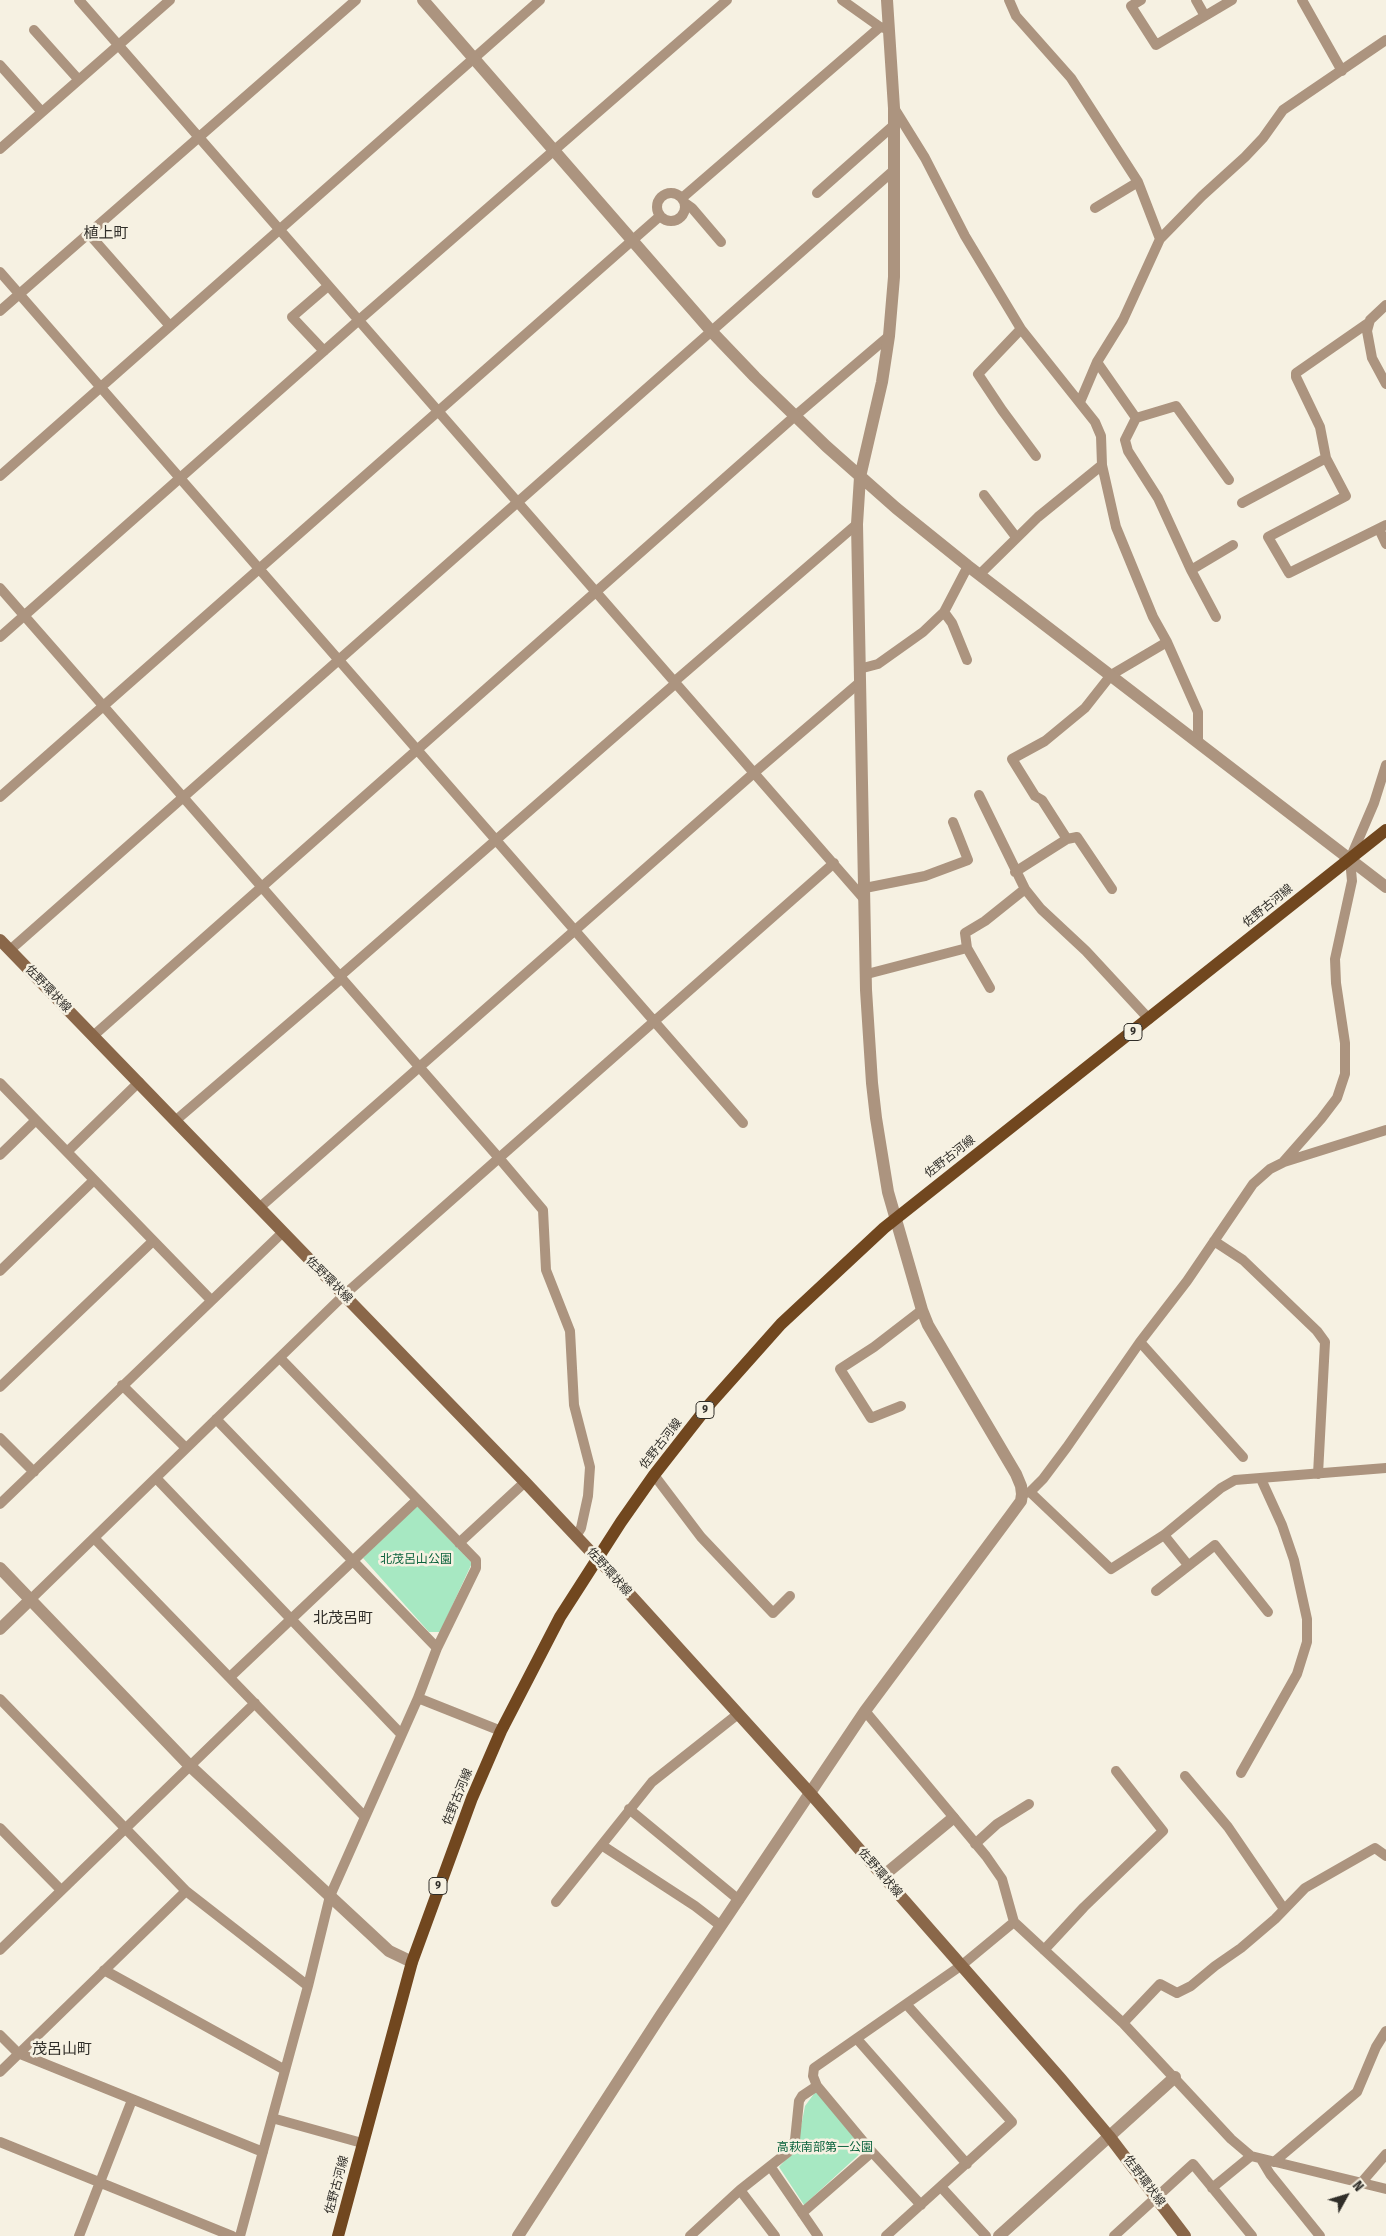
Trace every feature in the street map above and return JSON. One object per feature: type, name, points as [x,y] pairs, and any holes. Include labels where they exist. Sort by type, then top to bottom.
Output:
[{"type":"main road","name":"佐野古河線","points":[[338,2236],[412,1962],[472,1798],[501,1731],[560,1617],[654,1475],[708,1406],[781,1324],[894,1219],[1386,830]]},
{"type":"main road","name":"佐野環状線","points":[[0,940],[576,1536],[810,1793],[962,1965],[1110,2136],[1185,2236]]},
{"type":"street","points":[[79,0],[834,863],[865,894]]},
{"type":"street","points":[[0,148],[170,0]]},
{"type":"street","points":[[0,311],[356,0]]},
{"type":"street","points":[[423,0],[712,332],[795,416],[860,477],[968,566],[1386,887]]},
{"type":"street","points":[[0,476],[540,0]]},
{"type":"street","points":[[0,637],[553,150],[727,0]]},
{"type":"street","points":[[842,0],[884,28]]},
{"type":"street","points":[[887,0],[884,28],[894,108],[894,277],[889,336],[882,382],[860,477],[857,524],[859,683],[867,974],[876,1118],[894,1219],[922,1310],[928,1325],[1026,1493],[1109,1568],[1113,1568],[1164,1534],[1221,1488],[1235,1480],[1386,1468]]},
{"type":"street","points":[[1009,0],[1016,16],[1050,52],[1071,78],[1138,182],[1160,240]]},
{"type":"street","points":[[1142,0],[1131,6],[1156,45],[1232,0]]},
{"type":"street","points":[[1196,0],[1205,16]]},
{"type":"street","points":[[1302,0],[1342,71]]},
{"type":"street","points":[[683,200],[884,28]]},
{"type":"street","points":[[34,30],[78,79]]},
{"type":"street","points":[[1080,402],[1097,362],[1123,320],[1160,240],[1202,196],[1263,138],[1283,110],[1386,40]]},
{"type":"street","points":[[0,65],[42,112]]},
{"type":"street","points":[[894,108],[925,158],[965,236],[1021,329],[1080,402],[1101,436],[1102,465],[1116,527],[1153,617],[1167,642],[1198,712],[1198,742]]},
{"type":"street","points":[[817,193],[894,124]]},
{"type":"street","points":[[10,950],[893,171]]},
{"type":"street","points":[[1095,208],[1138,182]]},
{"type":"street","points":[[683,200],[684,214],[676,220],[666,221],[660,216],[656,206],[660,197],[671,193],[683,200],[692,208],[720,242]]},
{"type":"street","points":[[0,797],[660,216]]},
{"type":"street","points":[[89,234],[170,326]]},
{"type":"street","points":[[0,272],[656,1021],[743,1123]]},
{"type":"street","points":[[324,352],[292,317],[328,286]]},
{"type":"street","points":[[1386,305],[1368,324],[1296,373],[1296,378],[1320,427],[1326,458],[1346,496],[1268,537],[1289,573],[1382,527],[1386,544]]},
{"type":"street","points":[[1368,324],[1368,342],[1372,358],[1386,384]]},
{"type":"street","points":[[1021,329],[978,374],[1036,456]]},
{"type":"street","points":[[92,1036],[795,416],[889,336]]},
{"type":"street","points":[[1097,362],[1136,418]]},
{"type":"street","points":[[1216,617],[1191,570],[1158,498],[1128,451],[1125,440],[1136,418],[1176,406],[1229,480]]},
{"type":"street","points":[[1242,503],[1326,458]]},
{"type":"street","points":[[980,574],[1016,537],[1102,465]]},
{"type":"street","points":[[984,496],[1016,537]]},
{"type":"street","points":[[175,1121],[857,524]]},
{"type":"street","points":[[1191,570],[1233,545]]},
{"type":"street","points":[[859,669],[878,664],[923,632],[944,612],[968,566]]},
{"type":"street","points":[[0,588],[543,1210],[546,1270],[570,1331],[574,1405],[590,1467],[588,1496],[581,1528],[576,1536]]},
{"type":"street","points":[[944,612],[952,623],[967,660]]},
{"type":"street","points":[[1067,840],[1042,800],[1035,796],[1012,759],[1045,741],[1085,708],[1111,675],[1167,642]]},
{"type":"street","points":[[260,1208],[754,772],[859,683]]},
{"type":"street","points":[[1284,1162],[1337,1098],[1345,1074],[1345,1043],[1336,983],[1336,959],[1352,881],[1350,859],[1374,803],[1386,765]]},
{"type":"street","points":[[979,795],[1015,872],[1025,889],[1041,909],[1086,952],[1149,1019]]},
{"type":"street","points":[[865,894],[925,876],[968,860],[954,822]]},
{"type":"street","points":[[1015,872],[1067,840],[1077,837],[1112,888]]},
{"type":"street","points":[[0,1629],[95,1539],[344,1295],[834,863]]},
{"type":"street","points":[[990,988],[967,948],[965,933],[985,921],[1025,889]]},
{"type":"street","points":[[867,974],[967,948]]},
{"type":"street","points":[[67,1152],[139,1082]]},
{"type":"street","points":[[0,1083],[211,1300]]},
{"type":"street","points":[[0,1155],[36,1120]]},
{"type":"street","points":[[518,2236],[651,2030],[864,1712],[1026,1493],[1067,1448],[1140,1342],[1187,1282],[1253,1184],[1270,1169],[1284,1162],[1386,1130]]},
{"type":"street","points":[[0,1271],[94,1180]]},
{"type":"street","points":[[0,1504],[282,1233]]},
{"type":"street","points":[[0,1388],[153,1241]]},
{"type":"street","points":[[1214,1241],[1243,1260],[1317,1331],[1325,1342],[1318,1474]]},
{"type":"street","points":[[901,1406],[870,1418],[840,1369],[874,1347],[922,1310]]},
{"type":"street","points":[[1140,1342],[1243,1457]]},
{"type":"street","points":[[240,2236],[308,1986],[330,1896],[418,1698],[437,1648],[476,1568],[476,1560],[280,1358]]},
{"type":"street","points":[[122,1385],[186,1448]]},
{"type":"street","points":[[216,1419],[437,1648]]},
{"type":"street","points":[[0,1438],[34,1472]]},
{"type":"street","points":[[654,1475],[701,1537],[773,1613],[790,1596]]},
{"type":"street","points":[[156,1478],[401,1734]]},
{"type":"street","points":[[1241,1774],[1297,1674],[1307,1642],[1308,1619],[1294,1560],[1282,1525],[1261,1478]]},
{"type":"street","points":[[459,1543],[525,1482]]},
{"type":"street","points":[[230,1678],[417,1500]]},
{"type":"street","points":[[1164,1534],[1188,1565]]},
{"type":"street","points":[[95,1539],[365,1818]]},
{"type":"street","points":[[1156,1591],[1216,1545],[1268,1612]]},
{"type":"street","points":[[0,1568],[190,1766],[389,1951],[412,1962]]},
{"type":"street","points":[[418,1698],[501,1731]]},
{"type":"street","points":[[0,1699],[124,1830],[186,1891],[308,1986]]},
{"type":"street","points":[[0,1950],[255,1703]]},
{"type":"street","points":[[864,1712],[975,1844],[1002,1880],[1014,1922],[1123,2023],[1232,2139],[1256,2157],[1320,2236]]},
{"type":"street","points":[[556,1902],[602,1846],[628,1809],[652,1782],[738,1714]]},
{"type":"street","points":[[1044,1950],[1084,1907],[1163,1831],[1116,1771]]},
{"type":"street","points":[[1185,1776],[1228,1827],[1284,1909]]},
{"type":"street","points":[[975,1844],[997,1824],[1029,1804]]},
{"type":"street","points":[[628,1809],[739,1900]]},
{"type":"street","points":[[882,1876],[953,1818]]},
{"type":"street","points":[[0,1828],[61,1890]]},
{"type":"street","points":[[602,1846],[695,1906],[721,1926]]},
{"type":"street","points":[[1123,2023],[1160,1984],[1177,1993],[1191,1986],[1241,1948],[1305,1888],[1374,1848],[1386,1856]]},
{"type":"street","points":[[0,2072],[186,1891]]},
{"type":"street","points":[[921,2205],[872,2152],[817,2086],[813,2076],[814,2068],[962,1965],[1014,1922]]},
{"type":"street","points":[[104,1970],[285,2070]]},
{"type":"street","points":[[886,2236],[1012,2122],[907,2005]]},
{"type":"street","points":[[1274,2162],[1357,2092],[1376,2047],[1386,2031]]},
{"type":"street","points":[[0,2035],[18,2054],[263,2152]]},
{"type":"street","points":[[857,2038],[967,2164]]},
{"type":"street","points":[[999,2236],[1175,2077]]},
{"type":"street","points":[[695,2234],[740,2190],[792,2147],[799,2101],[802,2096],[817,2086]]},
{"type":"street","points":[[79,2236],[132,2100]]},
{"type":"street","points":[[272,2118],[362,2143]]},
{"type":"street","points":[[0,2142],[232,2236]]},
{"type":"street","points":[[802,2213],[872,2152]]},
{"type":"street","points":[[1361,2183],[1386,2154]]},
{"type":"street","points":[[1256,2157],[1386,2189]]},
{"type":"street","points":[[1212,2188],[1256,2157]]},
{"type":"street","points":[[1114,2236],[1193,2164],[1252,2236]]},
{"type":"street","points":[[770,2166],[818,2236]]},
{"type":"street","points":[[941,2187],[986,2236]]},
{"type":"street","points":[[740,2190],[775,2236]]},
{"type":"green space","name":"北茂呂山公園","points":[[417,1506],[472,1563],[440,1632],[429,1632],[363,1558]]},
{"type":"green space","name":"高萩南部第一公園","points":[[816,2091],[864,2150],[804,2205],[779,2167],[797,2147],[805,2106]]},
{"type":"district","name":"植上町","points":[[106,234]]},
{"type":"district","name":"北茂呂町","points":[[343,1619]]},
{"type":"district","name":"茂呂山町","points":[[62,2050]]}]
